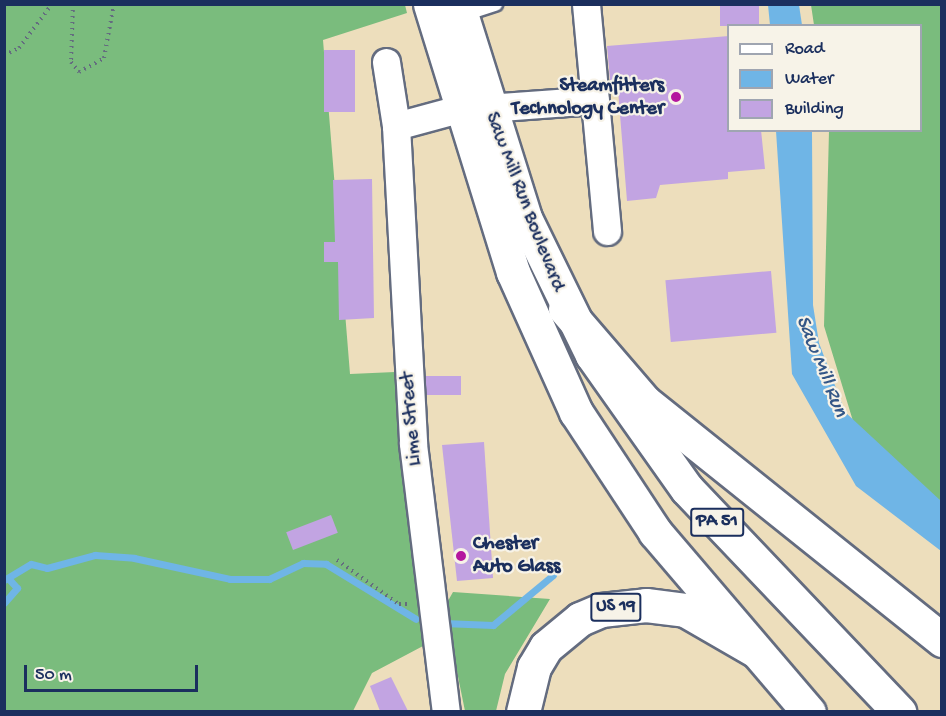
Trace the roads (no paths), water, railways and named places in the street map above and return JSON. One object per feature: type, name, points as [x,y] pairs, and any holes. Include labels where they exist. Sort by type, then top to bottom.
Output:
[{"type":"highway","name":"Saw Mill Run Boulevard","points":[[430,4],[473,108],[565,309],[621,402],[687,489],[899,711]]},
{"type":"highway","name":"Saw Mill Run Boulevard","points":[[460,10],[473,108],[513,272],[576,412],[655,532],[809,711]]},
{"type":"highway","points":[[565,309],[662,417],[942,640]]},
{"type":"highway","name":"US 19","points":[[523,711],[534,667],[546,647],[580,619],[601,610],[646,605],[685,610],[756,651]]},
{"type":"street","points":[[586,4],[607,231]]},
{"type":"street","name":"Lime Street","points":[[386,62],[396,126],[406,355],[430,603],[446,711]]},
{"type":"street","points":[[396,126],[473,108],[595,100]]},
{"type":"lane","points":[[460,10],[495,4]]},
{"type":"water","points":[[768,5],[799,5],[802,24],[770,24]]},
{"type":"water","name":"Saw Mill Run","points":[[776,132],[812,132],[813,305],[819,343],[845,412],[941,501],[941,551],[856,486],[792,374]]},
{"type":"waterway","points":[[4,580],[31,564],[47,568],[95,555],[134,558],[230,579],[269,579],[303,563],[326,564],[416,619]]},
{"type":"waterway","points":[[443,623],[493,625],[553,575]]},
{"type":"waterway","points":[[4,603],[17,588],[8,578]]},
{"type":"place","name":"Steamfitters Technology Center","points":[[676,97]]},
{"type":"place","name":"Chester Auto Glass","points":[[461,556]]}]
